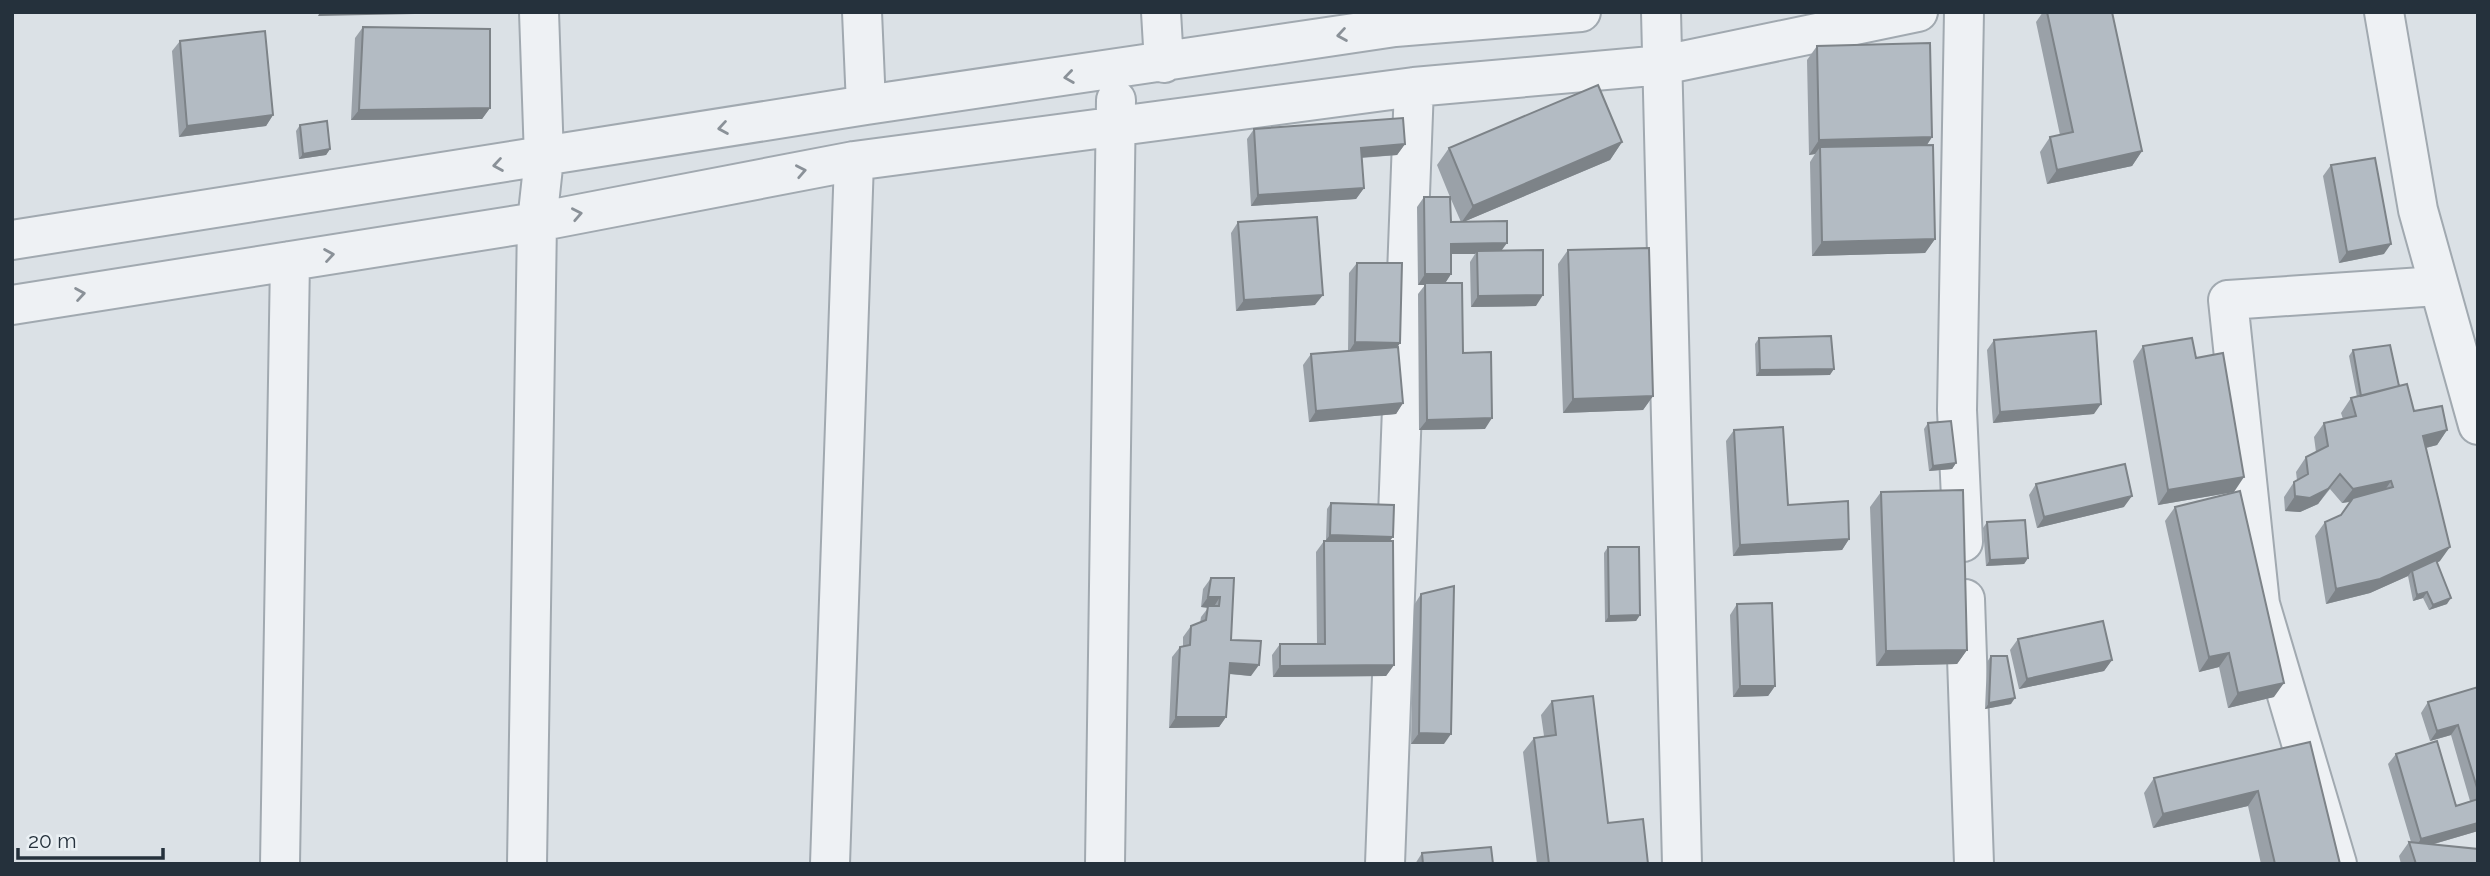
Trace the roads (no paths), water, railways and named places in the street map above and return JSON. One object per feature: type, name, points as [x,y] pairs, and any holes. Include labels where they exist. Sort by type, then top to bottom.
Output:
[{"type":"street","points":[[527,864],[537,222],[544,158],[539,12]]},
{"type":"street","points":[[862,12],[866,105]]},
{"type":"street","points":[[1161,12],[1164,63]]},
{"type":"street","points":[[12,240],[866,105],[1164,63],[1395,20],[1581,12]]},
{"type":"street","points":[[1661,12],[1682,864]]},
{"type":"street","points":[[12,305],[537,222],[854,161],[1116,124],[1414,87],[1662,65],[1918,12]]},
{"type":"street","points":[[1964,12],[1957,410],[1974,864]]},
{"type":"street","points":[[2384,12],[2418,210],[2478,425]]},
{"type":"street","points":[[1105,864],[1116,70]]},
{"type":"street","points":[[1385,864],[1414,87]]},
{"type":"street","points":[[830,864],[854,161]]},
{"type":"street","points":[[279,864],[290,261]]},
{"type":"street","points":[[2337,864],[2260,604],[2228,300],[2438,286]]}]
